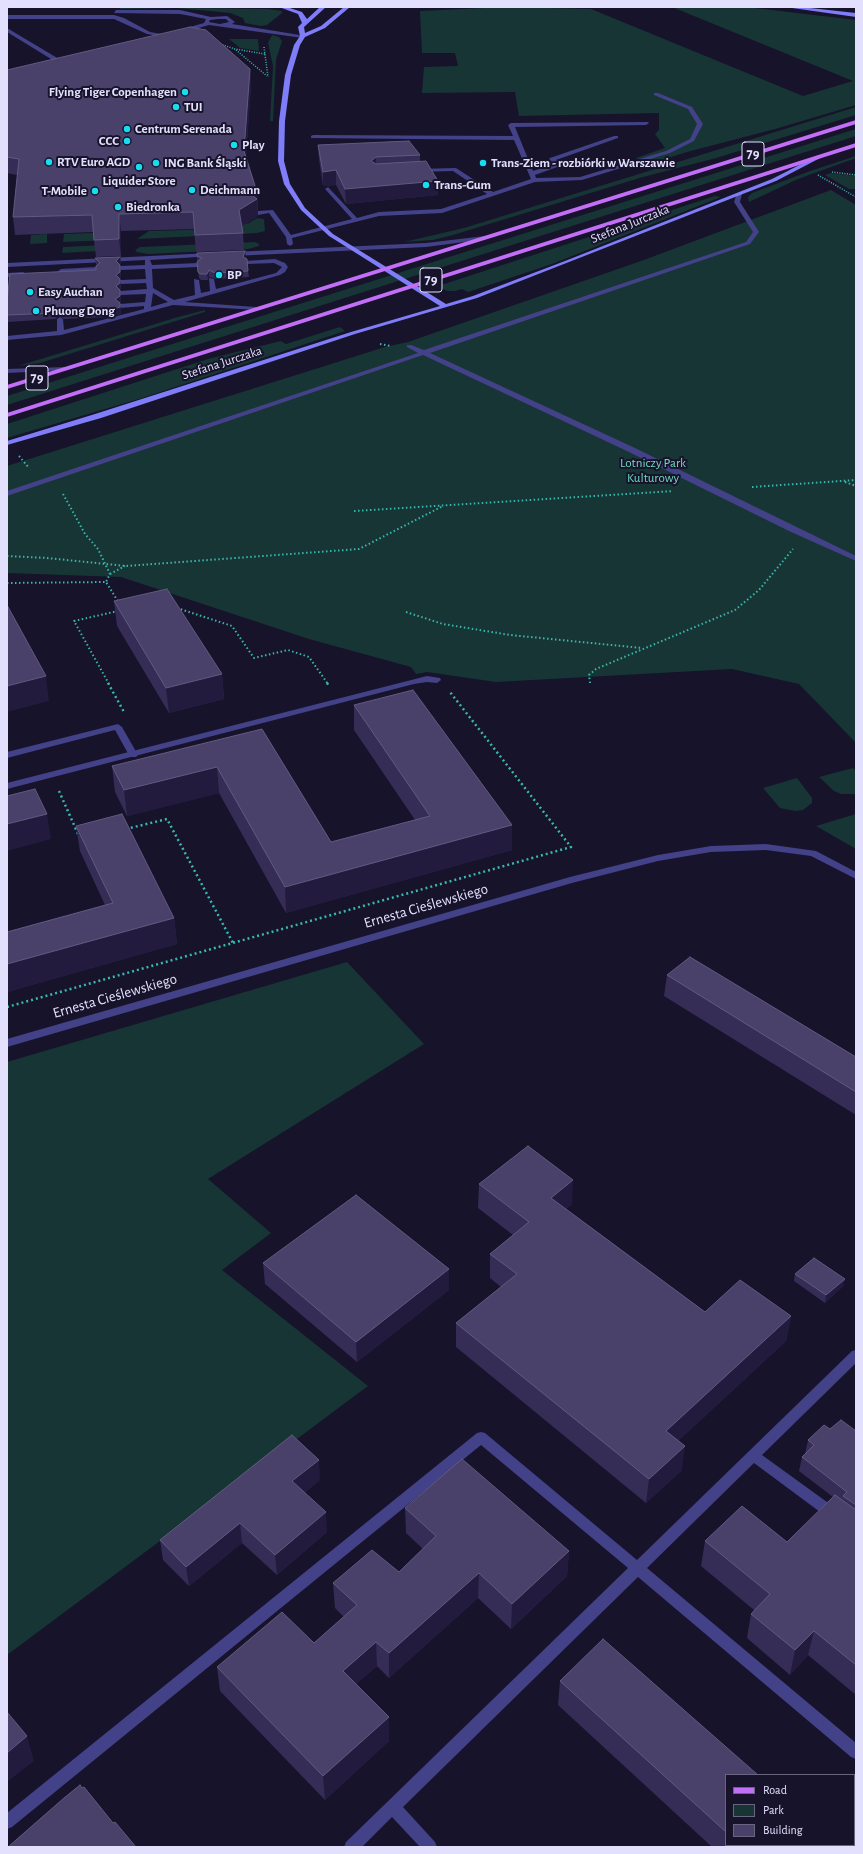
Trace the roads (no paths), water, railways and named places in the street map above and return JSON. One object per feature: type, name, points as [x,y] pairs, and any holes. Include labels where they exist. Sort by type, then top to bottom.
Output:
[{"type":"main road","name":"79","points":[[7,387],[856,122]]},
{"type":"main road","name":"79","points":[[7,415],[856,145]]},
{"type":"street","points":[[282,7],[300,13],[304,18],[305,23]]},
{"type":"street","points":[[323,7],[301,27],[303,36],[298,45],[288,75],[282,121],[281,162],[293,196],[303,209],[321,227],[343,243],[445,306]]},
{"type":"street","points":[[144,40],[207,24],[220,26],[228,25],[303,36],[323,27],[347,7]]},
{"type":"street","points":[[788,7],[856,15]]},
{"type":"street","points":[[116,12],[180,12],[210,18],[223,17],[230,19],[232,22],[228,25]]},
{"type":"street","points":[[7,17],[114,17],[122,19],[149,33],[169,34]]},
{"type":"street","points":[[207,24],[205,22],[210,18]]},
{"type":"street","points":[[7,30],[58,61],[71,58]]},
{"type":"street","points":[[533,177],[580,179],[668,152],[692,140],[700,124],[690,108],[656,94]]},
{"type":"street","points":[[533,177],[511,125],[646,123]]},
{"type":"street","points":[[313,137],[516,138]]},
{"type":"street","points":[[289,238],[379,214],[442,211],[492,194],[558,165],[552,159],[616,138]]},
{"type":"street","name":"Stefana Jurczaka","points":[[7,443],[98,416],[353,333],[445,306],[567,262],[774,180],[821,156]]},
{"type":"street","points":[[412,172],[425,168],[454,169],[492,194]]},
{"type":"street","points":[[328,190],[356,220]]},
{"type":"street","points":[[7,494],[748,243],[756,232],[737,202],[738,194]]},
{"type":"street","points":[[258,213],[271,211],[289,238],[292,251]]},
{"type":"street","points":[[224,255],[426,245],[485,238]]},
{"type":"street","points":[[7,265],[216,255]]},
{"type":"street","points":[[148,258],[150,291],[148,307]]},
{"type":"street","points":[[120,306],[148,307],[174,303],[226,289],[242,282],[278,274],[283,271],[285,267],[283,264],[275,261],[247,262]]},
{"type":"street","points":[[61,262],[61,275]]},
{"type":"street","points":[[121,270],[198,264]]},
{"type":"street","points":[[53,272],[61,275],[96,271]]},
{"type":"street","points":[[7,275],[30,274]]},
{"type":"street","points":[[211,279],[212,292]]},
{"type":"street","points":[[225,279],[226,289]]},
{"type":"street","points":[[196,280],[198,296]]},
{"type":"street","points":[[121,282],[149,281]]},
{"type":"street","points":[[121,294],[150,291],[174,303],[256,309]]},
{"type":"street","points":[[7,338],[61,334],[136,314],[148,307]]},
{"type":"street","points":[[120,314],[136,314]]},
{"type":"street","points":[[60,319],[61,334]]},
{"type":"street","points":[[409,346],[632,450],[856,559]]},
{"type":"street","points":[[7,371],[66,369]]},
{"type":"street","points":[[7,786],[340,702],[413,682],[427,679],[437,680]]},
{"type":"street","points":[[7,754],[118,727],[133,755]]},
{"type":"street","name":"Ernesta Cieślewskiego","points":[[7,1043],[570,880],[658,858],[711,849],[766,847],[813,853],[856,876]]},
{"type":"street","points":[[351,1847],[856,1355]]},
{"type":"street","points":[[7,1822],[481,1437],[856,1752]]},
{"type":"street","points":[[753,1455],[856,1531]]},
{"type":"street","points":[[393,1807],[430,1847]]},
{"type":"place","name":"Flying Tiger Copenhagen","points":[[185,92]]},
{"type":"place","name":"TUI","points":[[176,107]]},
{"type":"place","name":"Centrum Serenada","points":[[127,129]]},
{"type":"place","name":"CCC","points":[[127,141]]},
{"type":"place","name":"Play","points":[[234,145]]},
{"type":"place","name":"RTV Euro AGD","points":[[49,162]]},
{"type":"place","name":"ING Bank Śląski","points":[[156,163]]},
{"type":"place","name":"Trans-Ziem - rozbiórki w Warszawie","points":[[483,163]]},
{"type":"place","name":"Liquider Store","points":[[139,167]]},
{"type":"place","name":"Trans-Gum","points":[[426,185]]},
{"type":"place","name":"Deichmann","points":[[192,190]]},
{"type":"place","name":"T-Mobile","points":[[95,191]]},
{"type":"place","name":"Biedronka","points":[[118,207]]},
{"type":"place","name":"BP","points":[[219,275]]},
{"type":"place","name":"Easy Auchan","points":[[30,292]]},
{"type":"place","name":"Phuong Dong","points":[[36,311]]},
{"type":"park label","name":"Lotniczy Park Kulturowy","points":[[653,470]]}]
